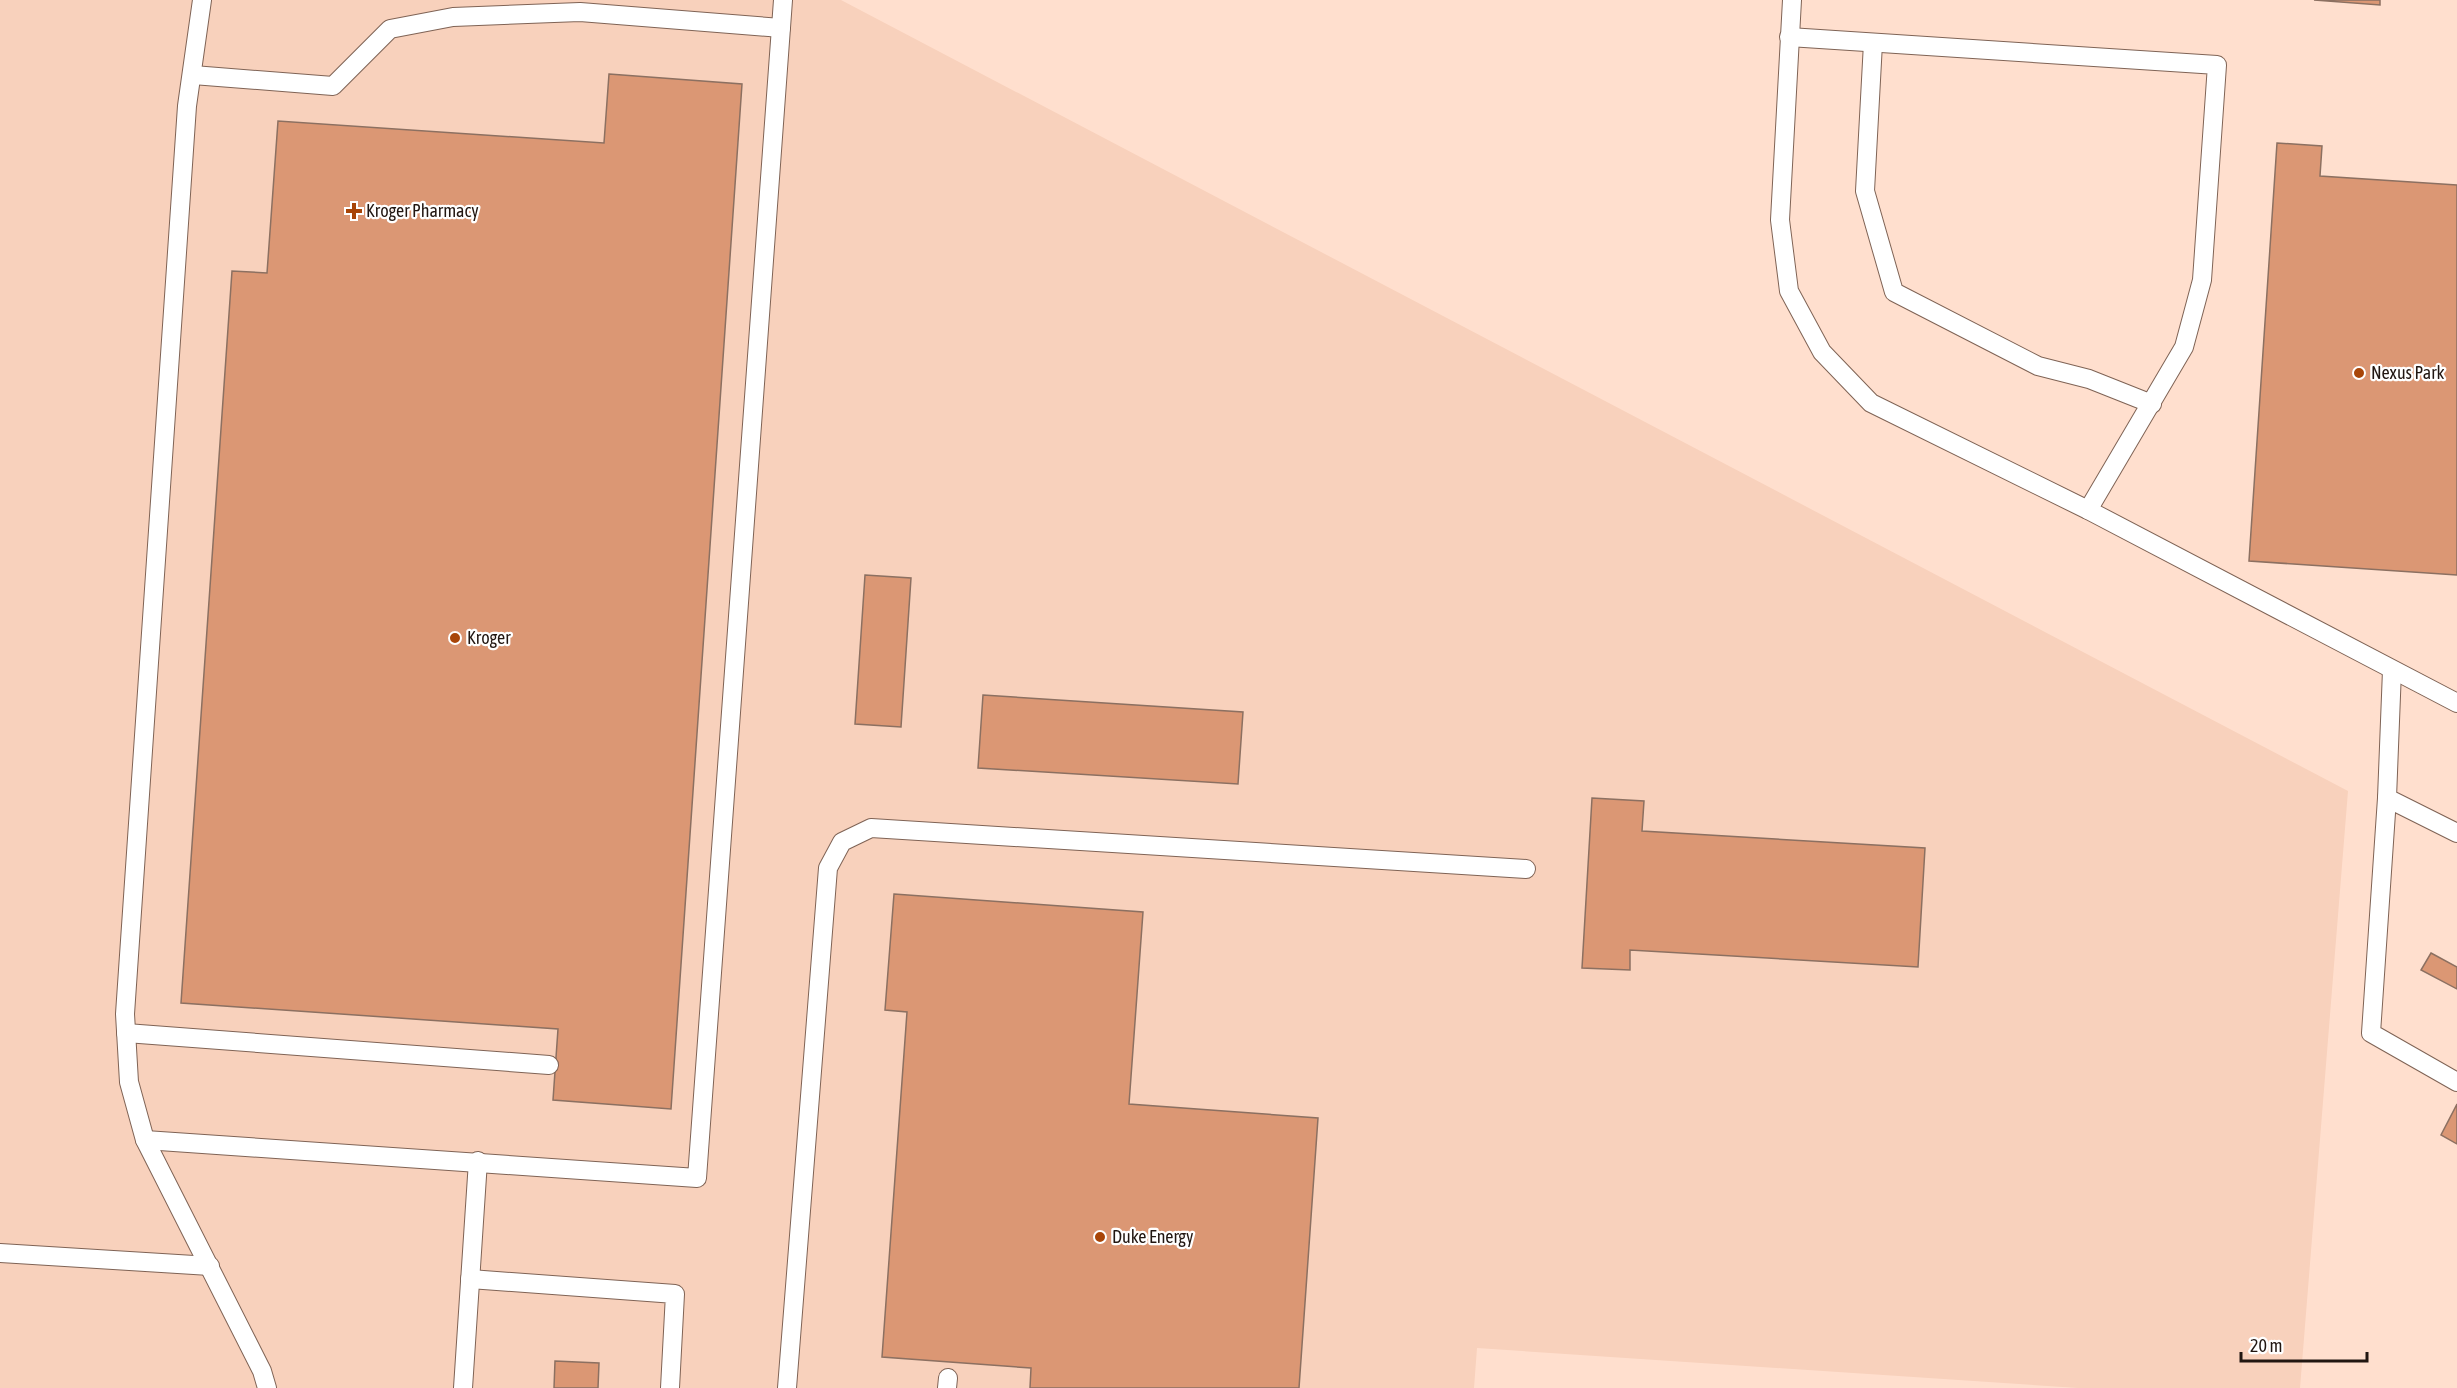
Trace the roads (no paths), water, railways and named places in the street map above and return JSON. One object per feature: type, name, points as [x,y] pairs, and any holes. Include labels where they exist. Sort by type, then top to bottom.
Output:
[{"type":"lane","points":[[201,0],[193,75],[187,105],[126,1033],[129,1082],[145,1140],[262,1371],[267,1388]]},
{"type":"lane","points":[[145,1140],[478,1161],[697,1178],[783,0]]},
{"type":"lane","points":[[1792,0],[1780,220],[1789,291],[1822,352],[1871,403],[2088,510],[2392,670],[2452,697]]},
{"type":"lane","points":[[193,75],[333,86],[390,29],[453,17],[580,12],[781,28]]},
{"type":"lane","points":[[1789,37],[2217,65],[2202,280],[2184,347],[2088,510]]},
{"type":"lane","points":[[1874,42],[1865,191],[1894,292],[2038,366],[2089,379],[2152,404]]},
{"type":"lane","points":[[2392,670],[2387,798],[2371,1033],[2457,1082]]},
{"type":"lane","points":[[2387,798],[2457,833]]},
{"type":"lane","points":[[787,1388],[828,868],[842,842],[871,828],[1527,869]]},
{"type":"lane","points":[[126,1033],[549,1065]]},
{"type":"lane","points":[[468,1388],[470,1279],[478,1161]]},
{"type":"lane","points":[[0,1252],[210,1266]]},
{"type":"lane","points":[[470,1279],[675,1294],[670,1388]]},
{"type":"place","name":"Kroger Pharmacy","points":[[354,211]]},
{"type":"place","name":"Nexus Park","points":[[2359,373]]},
{"type":"place","name":"Kroger","points":[[455,638]]},
{"type":"place","name":"Duke Energy","points":[[1100,1237]]}]
